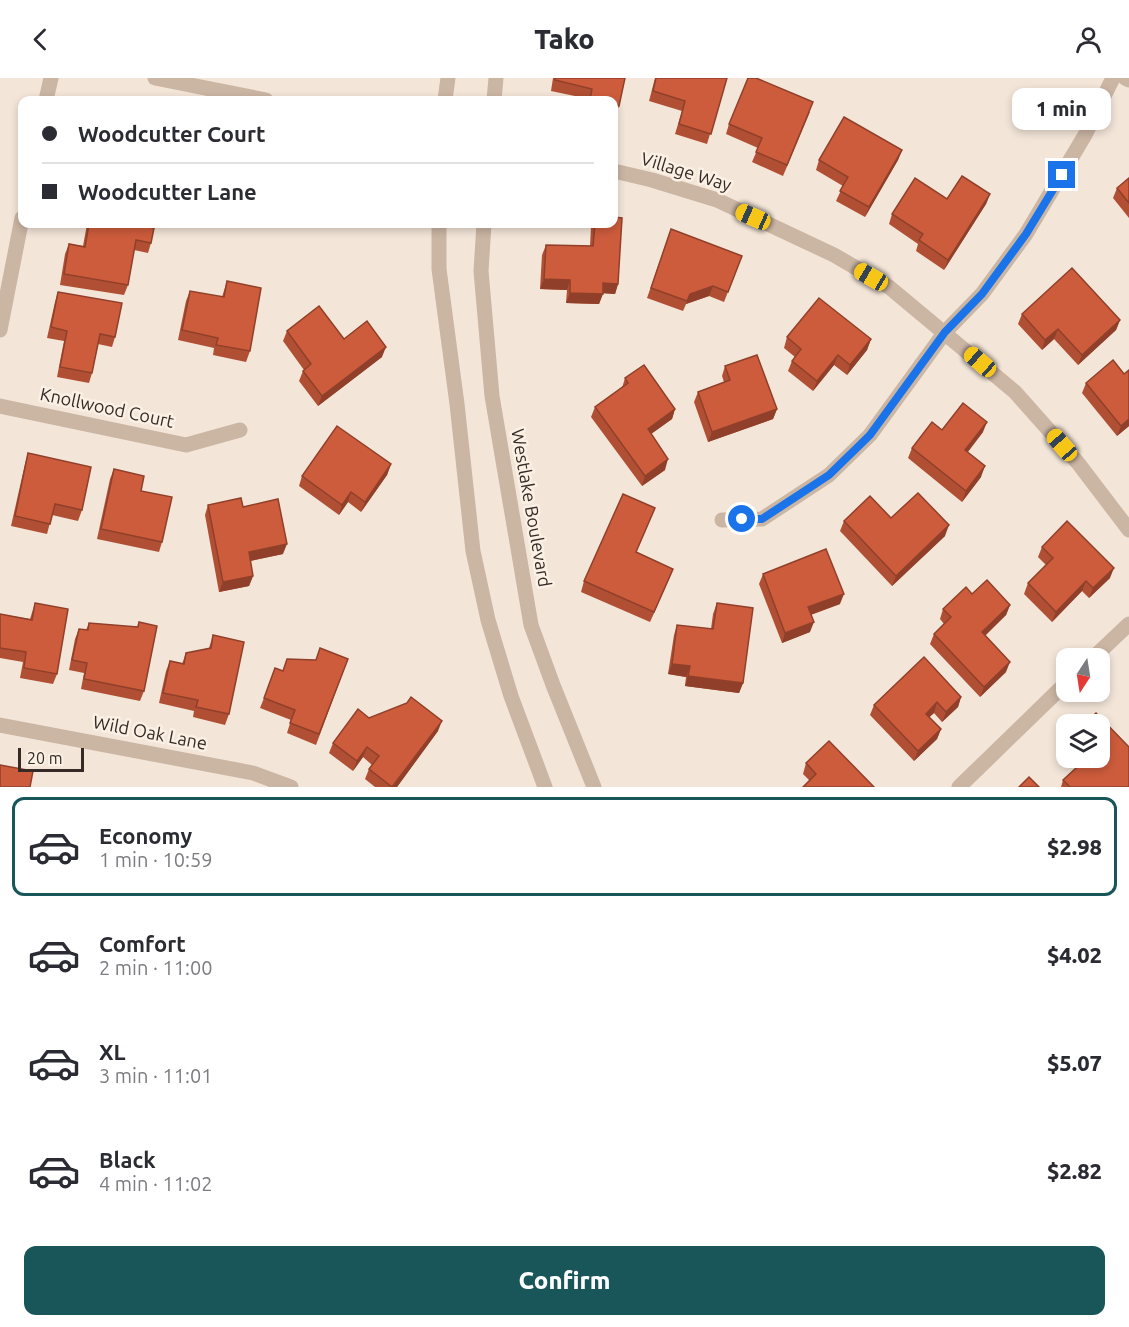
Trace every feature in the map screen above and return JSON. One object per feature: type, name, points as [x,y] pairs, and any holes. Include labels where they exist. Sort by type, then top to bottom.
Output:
[{"type":"street","points":[[47,96],[51,78]]},
{"type":"street","points":[[156,78],[246,96]]},
{"type":"street","points":[[446,96],[448,78]]},
{"type":"street","points":[[494,96],[496,78]]},
{"type":"street","points":[[722,520],[762,519],[829,475],[870,435],[945,332],[982,294],[1026,234],[1085,135],[1113,78]]},
{"type":"street","name":"Village Way","points":[[618,172],[717,200],[824,250],[889,287],[1015,392],[1078,463],[1129,530]]},
{"type":"street","points":[[0,330],[20,228]]},
{"type":"street","points":[[439,228],[439,269],[473,551],[495,642],[544,787]]},
{"type":"street","name":"Westlake Boulevard","points":[[484,228],[481,271],[492,396],[531,625],[594,787]]},
{"type":"street","name":"Knollwood Court","points":[[0,406],[186,445],[240,430]]},
{"type":"street","points":[[1104,648],[1129,624]]},
{"type":"street","points":[[959,787],[1056,693]]},
{"type":"street","name":"Wild Oak Lane","points":[[0,725],[253,773],[291,787]]},
{"type":"building","points":[[555,78],[625,78],[619,106],[618,96],[591,96],[592,89],[555,80]]},
{"type":"building","points":[[656,78],[727,78],[711,134],[679,124],[685,101],[653,91]]},
{"type":"building","points":[[748,78],[756,78],[813,102],[787,165],[756,152],[762,138],[729,124]]},
{"type":"building","points":[[844,117],[902,150],[869,207],[840,191],[848,177],[819,160]]},
{"type":"building","points":[[962,176],[990,194],[948,260],[919,240],[923,234],[892,214],[915,178],[947,199]]},
{"type":"building","points":[[1129,178],[1129,203],[1117,188]]},
{"type":"building","points":[[618,218],[622,218],[618,284],[603,283],[603,294],[570,293],[570,280],[544,279],[546,245],[593,246],[595,228],[618,228]]},
{"type":"building","points":[[88,228],[154,228],[151,243],[136,240],[128,285],[64,274],[69,244],[85,247]]},
{"type":"building","points":[[671,229],[742,256],[728,292],[713,286],[690,294],[687,301],[651,288]]},
{"type":"building","points":[[1072,268],[1120,320],[1082,355],[1058,329],[1045,340],[1022,314]]},
{"type":"building","points":[[227,281],[261,288],[250,351],[216,345],[218,338],[182,330],[190,291],[224,297]]},
{"type":"building","points":[[58,292],[122,303],[115,337],[100,334],[92,373],[60,367],[67,331],[51,327]]},
{"type":"building","points":[[819,298],[871,339],[850,365],[838,355],[817,381],[792,361],[801,349],[787,337]]},
{"type":"building","points":[[319,306],[344,339],[367,321],[386,347],[322,396],[303,371],[311,364],[287,331]]},
{"type":"building","points":[[757,355],[777,409],[712,432],[698,392],[730,380],[725,366]]},
{"type":"building","points":[[1113,360],[1124,374],[1129,370],[1129,419],[1121,426],[1086,383]]},
{"type":"building","points":[[644,365],[675,409],[648,429],[668,459],[645,476],[595,407],[628,383],[625,378]]},
{"type":"building","points":[[963,403],[987,422],[965,450],[985,466],[966,491],[912,448],[932,422],[942,430]]},
{"type":"building","points":[[337,426],[391,464],[365,502],[351,492],[342,505],[302,476]]},
{"type":"building","points":[[28,453],[91,467],[82,510],[55,504],[50,524],[15,516]]},
{"type":"building","points":[[114,469],[144,476],[141,491],[172,497],[162,542],[101,529]]},
{"type":"building","points":[[918,493],[949,525],[896,576],[844,521],[870,496],[891,518]]},
{"type":"building","points":[[623,494],[655,508],[636,552],[673,569],[654,612],[584,581]]},
{"type":"building","points":[[241,498],[243,507],[278,499],[287,544],[249,552],[253,576],[223,582],[208,505]]},
{"type":"building","points":[[1067,521],[1114,568],[1093,588],[1086,581],[1056,612],[1028,583],[1053,558],[1042,547]]},
{"type":"building","points":[[826,549],[844,594],[808,607],[814,622],[785,633],[763,574]]},
{"type":"building","points":[[987,580],[1010,605],[982,632],[1010,662],[984,687],[934,634],[951,617],[943,609],[966,587],[972,594]]},
{"type":"building","points":[[35,603],[68,609],[57,674],[24,668],[26,652],[0,648],[0,614],[32,620]]},
{"type":"building","points":[[717,603],[753,608],[743,683],[688,676],[690,666],[672,664],[677,625],[713,629]]},
{"type":"building","points":[[139,622],[157,626],[144,691],[84,679],[87,663],[72,660],[79,629],[88,630],[89,623],[138,627]]},
{"type":"building","points":[[213,635],[244,642],[229,714],[196,707],[198,700],[163,693],[170,661],[184,664],[186,653],[211,648]]},
{"type":"building","points":[[320,648],[348,659],[319,734],[290,723],[295,710],[264,698],[275,668],[283,671],[287,659],[316,660]]},
{"type":"building","points":[[924,657],[961,697],[946,712],[937,702],[926,714],[941,729],[918,751],[874,705]]},
{"type":"building","points":[[411,697],[442,721],[392,787],[369,769],[379,756],[367,747],[357,761],[333,743],[358,709],[369,718],[407,703]]},
{"type":"building","points":[[1110,727],[1129,747],[1129,787],[1070,787],[1063,780],[1076,768],[1110,768]]},
{"type":"building","points":[[829,741],[874,787],[803,787],[816,774],[806,763]]},
{"type":"building","points":[[0,765],[33,771],[30,787],[0,787]]},
{"type":"building","points":[[1029,777],[1039,787],[1019,787]]},
{"type":"route","points":[[742,519],[762,519],[829,475],[870,435],[945,332],[982,294],[1026,234],[1062,175]]}]
